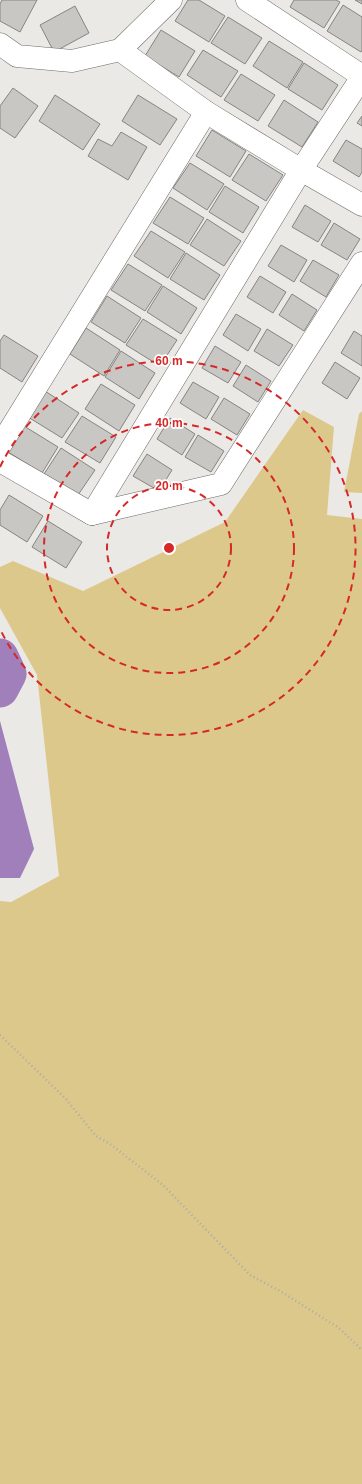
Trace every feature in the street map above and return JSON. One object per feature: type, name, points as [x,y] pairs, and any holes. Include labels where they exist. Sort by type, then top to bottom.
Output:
[{"type":"street","points":[[0,44],[17,56],[72,61],[120,50],[171,0]]},
{"type":"street","points":[[92,514],[301,170],[362,76],[247,0]]},
{"type":"street","points":[[120,50],[206,112],[362,205]]},
{"type":"street","points":[[0,446],[206,112]]},
{"type":"street","points":[[0,461],[92,514],[221,484],[362,263]]},
{"type":"path","points":[[0,1035],[65,1098],[96,1136],[110,1144],[164,1185],[250,1275],[280,1291],[339,1328],[362,1350]]},
{"type":"shaded area","points":[[303,410],[334,427],[327,515],[362,519],[362,1484],[0,1484],[0,901],[11,902],[59,876],[37,675],[0,608],[0,567],[13,561],[83,591],[225,522]]},
{"type":"shaded area","points":[[362,411],[362,493],[344,492],[359,414]]},
{"type":"shaded area","points":[[0,721],[34,849],[20,878],[0,878]]},
{"type":"building","points":[[2,0],[37,0],[20,32],[0,21],[0,4]]},
{"type":"building","points":[[188,0],[199,0],[225,16],[209,42],[175,21]]},
{"type":"building","points":[[294,0],[336,0],[340,2],[324,28],[290,7]]},
{"type":"building","points":[[355,0],[362,0],[362,4]]},
{"type":"building","points":[[343,5],[362,17],[361,52],[327,31]]},
{"type":"building","points":[[75,6],[89,33],[54,52],[40,25]]},
{"type":"building","points":[[228,17],[262,38],[245,64],[211,43]]},
{"type":"building","points":[[161,30],[195,51],[179,77],[145,56]]},
{"type":"building","points":[[269,41],[303,62],[287,88],[253,66]]},
{"type":"building","points":[[203,50],[238,71],[221,97],[187,75]]},
{"type":"building","points":[[304,63],[338,85],[322,110],[288,89]]},
{"type":"building","points":[[241,74],[275,95],[258,121],[224,100]]},
{"type":"building","points":[[13,88],[38,106],[15,138],[0,128],[0,106]]},
{"type":"building","points":[[55,95],[100,124],[83,150],[39,121]]},
{"type":"building","points":[[138,95],[177,119],[160,145],[122,121]]},
{"type":"building","points":[[284,100],[318,122],[302,147],[268,126]]},
{"type":"building","points":[[362,116],[362,126],[357,123]]},
{"type":"building","points":[[212,130],[246,151],[230,177],[196,156]]},
{"type":"building","points":[[121,132],[147,147],[128,180],[88,156],[98,139],[112,146]]},
{"type":"building","points":[[346,140],[362,149],[362,172],[359,177],[333,161]]},
{"type":"building","points":[[249,154],[283,175],[266,201],[232,180]]},
{"type":"building","points":[[190,163],[224,184],[207,210],[173,188]]},
{"type":"building","points":[[225,186],[259,207],[243,233],[209,212]]},
{"type":"building","points":[[170,197],[204,218],[188,244],[153,223]]},
{"type":"building","points":[[305,205],[331,221],[318,242],[292,227]]},
{"type":"building","points":[[207,219],[241,241],[224,266],[190,245]]},
{"type":"building","points":[[334,223],[360,239],[347,260],[321,245]]},
{"type":"building","points":[[151,231],[185,252],[168,278],[134,256]]},
{"type":"building","points":[[281,245],[307,260],[294,282],[268,266]]},
{"type":"building","points":[[186,253],[220,275],[204,300],[170,279]]},
{"type":"building","points":[[313,260],[339,275],[326,297],[300,281]]},
{"type":"building","points":[[128,264],[162,285],[145,311],[111,290]]},
{"type":"building","points":[[260,276],[286,292],[273,313],[247,297]]},
{"type":"building","points":[[163,286],[197,308],[181,334],[147,312]]},
{"type":"building","points":[[292,294],[317,310],[304,331],[279,315]]},
{"type":"building","points":[[107,296],[141,318],[125,343],[91,322]]},
{"type":"building","points":[[236,314],[261,329],[248,351],[223,335]]},
{"type":"building","points":[[143,319],[177,340],[160,366],[126,345]]},
{"type":"building","points":[[86,328],[120,350],[104,376],[70,354]]},
{"type":"building","points":[[267,329],[293,345],[279,366],[254,351]]},
{"type":"building","points":[[354,331],[362,336],[362,366],[341,353]]},
{"type":"building","points":[[4,335],[38,356],[22,382],[0,368],[0,341]]},
{"type":"building","points":[[215,346],[241,362],[228,383],[202,368]]},
{"type":"building","points":[[121,351],[155,373],[139,399],[105,377]]},
{"type":"building","points":[[335,362],[360,378],[347,399],[322,383]]},
{"type":"building","points":[[246,365],[271,381],[258,402],[233,386]]},
{"type":"building","points":[[193,382],[219,397],[206,419],[180,403]]},
{"type":"building","points":[[101,384],[135,405],[119,431],[85,409]]},
{"type":"building","points":[[45,391],[79,413],[62,438],[28,417]]},
{"type":"building","points":[[224,398],[250,414],[237,435],[211,419]]},
{"type":"building","points":[[82,416],[116,437],[100,463],[65,442]]},
{"type":"building","points":[[170,418],[195,434],[182,455],[157,439]]},
{"type":"building","points":[[24,426],[58,447],[42,473],[8,452]]},
{"type":"building","points":[[198,435],[224,451],[211,472],[185,457]]},
{"type":"building","points":[[61,448],[95,470],[78,495],[44,474]]},
{"type":"building","points":[[147,454],[172,470],[159,491],[133,476]]},
{"type":"building","points":[[9,495],[43,516],[27,542],[0,525],[0,510]]},
{"type":"building","points":[[48,521],[82,542],[66,568],[32,547]]},
{"type":"waterway","points":[[0,657],[8,674],[0,689]]}]
